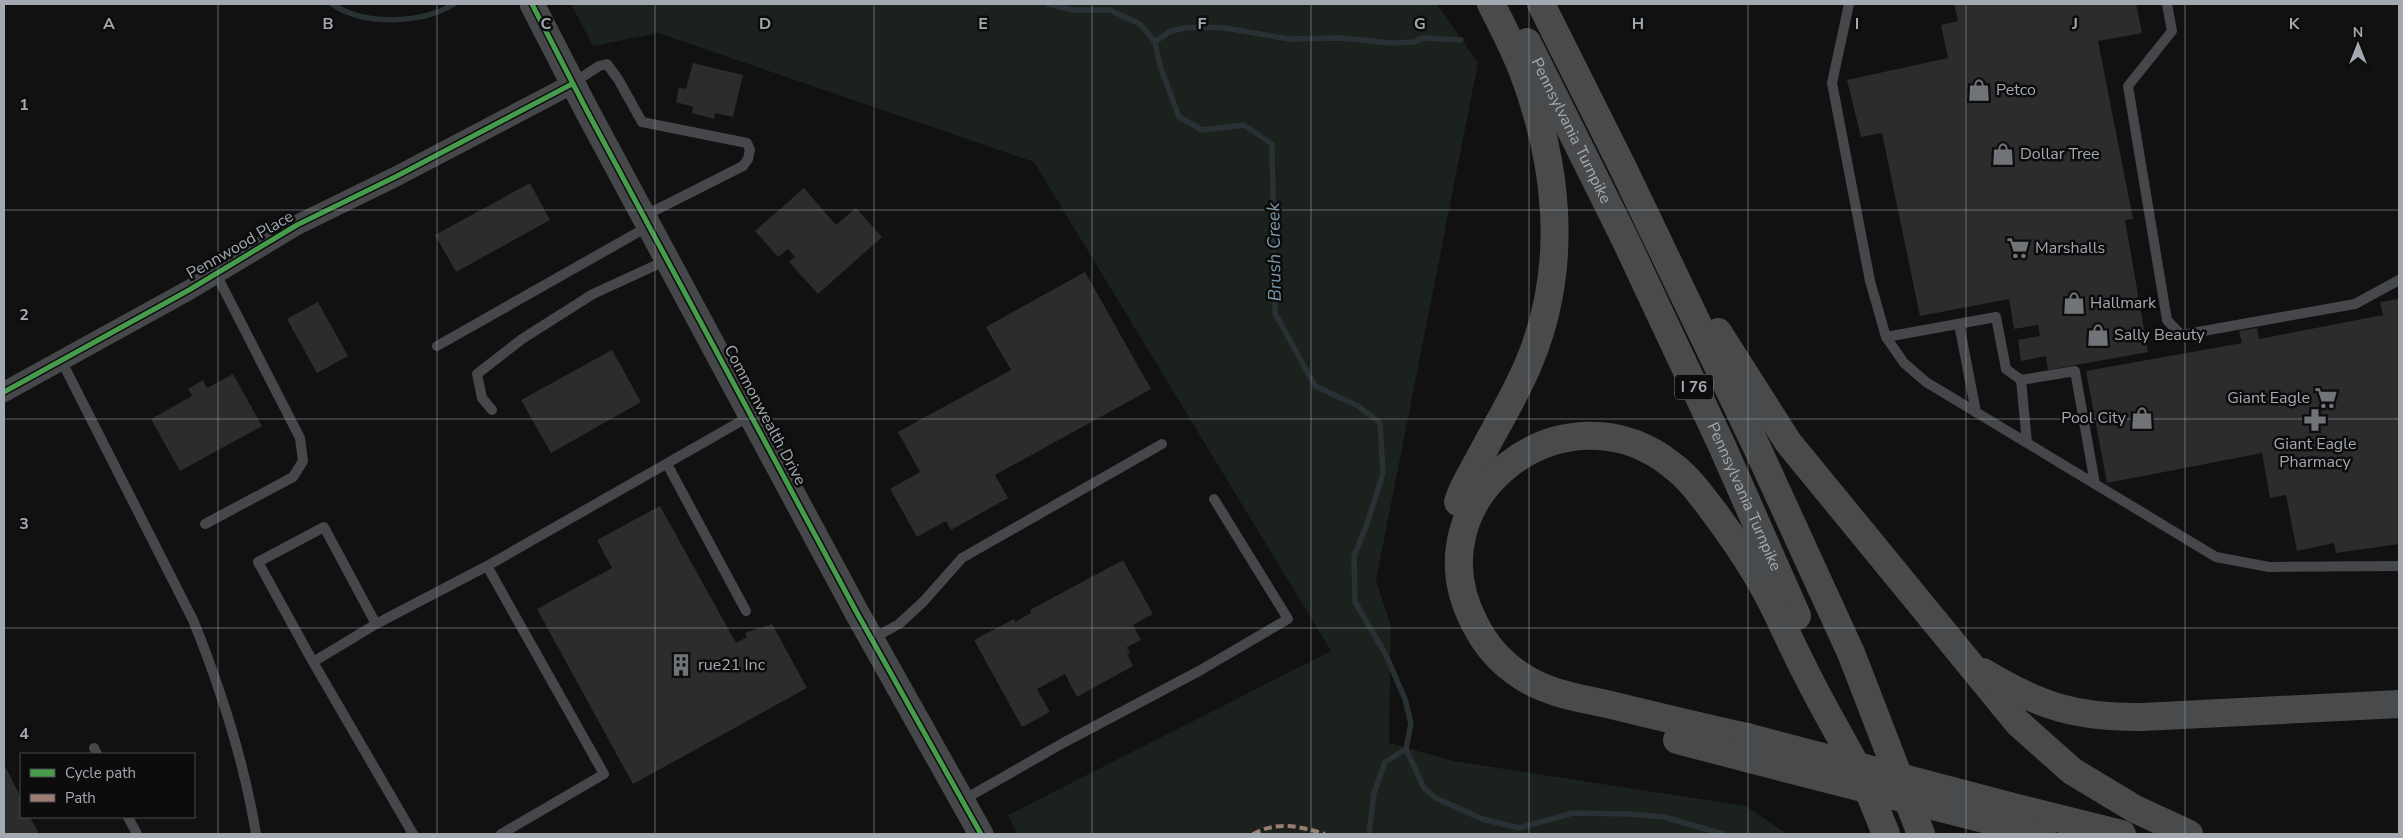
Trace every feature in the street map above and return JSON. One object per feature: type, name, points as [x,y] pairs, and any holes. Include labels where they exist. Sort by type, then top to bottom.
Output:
[{"type":"highway","points":[[1492,4],[1521,67],[1537,112],[1549,157],[1556,220],[1555,255],[1542,327],[1530,361],[1459,496],[1452,518],[1447,539],[1444,579],[1452,615],[1469,648],[1483,665],[1506,685],[1532,699],[1555,708],[1749,748]]},
{"type":"highway","name":"Pennsylvania Turnpike","points":[[1506,4],[1548,81],[1723,448],[1828,687],[1886,834]]},
{"type":"highway","name":"Pennsylvania Turnpike","points":[[1541,4],[1623,168],[1759,452],[1851,653],[1921,834]]},
{"type":"highway","points":[[1623,168],[1715,326],[1788,442],[2018,723],[2072,771],[2134,808],[2190,834]]},
{"type":"highway","points":[[1863,778],[1805,671],[1770,599],[1742,551],[1699,492],[1674,466],[1652,451],[1630,442],[1604,436],[1588,436],[1553,441],[1528,451],[1507,464],[1489,481],[1477,497],[1470,512],[1459,552],[1462,593],[1469,613],[1491,650],[1506,665],[1545,689],[1749,748],[2029,824],[2122,834]]},
{"type":"highway","points":[[1969,663],[2036,700],[2068,712],[2104,717],[2142,717],[2399,704]]},
{"type":"street","name":"Commonwealth Drive","points":[[532,4],[572,84],[751,416],[981,834]]},
{"type":"street","name":"Pennwood Place","points":[[4,392],[189,290],[297,225],[405,172],[572,84]]},
{"type":"lane","points":[[1849,4],[1832,84],[1870,281],[1886,337],[1904,363],[1926,382],[2216,557],[2269,567],[2399,566]]},
{"type":"lane","points":[[2167,4],[2172,32],[2128,86],[2167,320],[2181,336],[2356,304],[2399,280]]},
{"type":"lane","points":[[437,346],[646,221],[743,166],[748,159],[750,150],[746,143],[642,122],[618,79],[607,64],[599,66],[572,84]]},
{"type":"lane","points":[[492,410],[482,398],[477,374],[522,339],[593,294],[667,260]]},
{"type":"lane","points":[[206,524],[294,477],[303,460],[300,438],[216,272]]},
{"type":"lane","points":[[1886,337],[1996,317],[2006,369],[2021,380],[2075,371],[2095,484]]},
{"type":"lane","points":[[1959,324],[1976,412]]},
{"type":"lane","points":[[61,360],[200,639],[235,739],[249,791],[256,834]]},
{"type":"lane","points":[[2021,380],[2027,443]]},
{"type":"lane","points":[[312,662],[376,624],[487,566],[751,416]]},
{"type":"lane","points":[[872,638],[898,624],[924,602],[962,558],[1162,444]]},
{"type":"lane","points":[[667,464],[746,611]]},
{"type":"lane","points":[[962,801],[1063,743],[1199,671],[1288,619],[1214,499]]},
{"type":"lane","points":[[376,624],[324,528],[258,562],[312,662],[413,834]]},
{"type":"lane","points":[[487,566],[604,774],[501,834]]},
{"type":"lane","points":[[129,818],[137,834]]},
{"type":"shaded area","points":[[571,4],[1437,4],[1478,63],[1376,580],[1391,626],[1389,743],[1453,761],[1746,806],[1787,834],[1017,834],[1008,815],[1331,651],[1034,162],[658,33],[593,46]]},
{"type":"building","points":[[1954,4],[2136,4],[2142,33],[2098,41],[2133,219],[2125,220],[2148,352],[2048,370],[2046,356],[2021,361],[2018,340],[2040,336],[2038,325],[2014,329],[2009,299],[1920,316],[1882,133],[1861,137],[1847,80],[1948,58],[1941,25],[1958,21]]},
{"type":"building","points":[[693,63],[743,75],[733,117],[715,113],[714,119],[692,113],[693,107],[676,102],[679,87],[686,89]]},
{"type":"building","points":[[530,183],[550,220],[456,272],[435,235]]},
{"type":"building","points":[[804,188],[836,225],[856,208],[882,237],[818,294],[789,262],[795,257],[788,249],[778,257],[755,231]]},
{"type":"building","points":[[1085,272],[1151,389],[995,475],[1008,498],[951,530],[946,521],[917,537],[890,489],[920,472],[898,432],[1011,370],[986,327]]},
{"type":"building","name":"Giant Eagle","points":[[2399,299],[2399,544],[2336,553],[2334,543],[2297,551],[2286,495],[2270,498],[2262,453],[2107,483],[2086,371],[2242,343],[2239,331],[2257,328],[2259,339],[2383,315],[2380,302]]},
{"type":"building","points":[[318,302],[348,356],[317,373],[287,319]]},
{"type":"building","points":[[612,350],[641,402],[551,453],[521,400]]},
{"type":"building","points":[[233,374],[262,426],[180,471],[151,419],[192,396],[188,389],[203,380],[207,388]]},
{"type":"building","name":"rue21 Inc","points":[[660,506],[736,643],[747,637],[745,633],[772,624],[807,688],[633,784],[537,609],[612,568],[597,540]]},
{"type":"building","points":[[1123,560],[1153,614],[1133,625],[1141,640],[1127,647],[1130,653],[1127,654],[1133,666],[1077,697],[1065,674],[1037,689],[1050,712],[1022,727],[974,640],[1014,619],[1015,622],[1031,613],[1030,610]]},
{"type":"building","points":[[4,764],[20,796],[20,818],[31,818],[39,834],[4,834]]},
{"type":"waterway","name":"Brush Creek","points":[[332,4],[360,16],[393,20],[426,16],[454,4]]},
{"type":"waterway","name":"Brush Creek","points":[[1048,4],[1074,10],[1110,10],[1140,24],[1155,42],[1160,66],[1179,117],[1202,130],[1244,125],[1272,144],[1275,313],[1315,386],[1358,406],[1380,423],[1383,473],[1367,524],[1354,556],[1355,602],[1385,653],[1405,699],[1411,723],[1406,749],[1424,788],[1436,798],[1482,819],[1519,828],[1573,813],[1630,814],[1664,817],[1723,834]]},
{"type":"waterway","points":[[1155,42],[1169,32],[1184,28],[1205,27],[1225,28],[1289,39],[1341,38],[1391,43],[1414,42],[1423,38],[1461,40]]},
{"type":"waterway","points":[[1369,834],[1374,793],[1385,762],[1406,749]]},
{"type":"marked path","points":[[1253,834],[1279,826],[1297,827],[1325,834]]},
{"type":"cycle path","points":[[532,4],[586,109],[857,613],[981,834]]},
{"type":"cycle path","points":[[4,392],[189,290],[297,225],[397,176],[572,84]]},
{"type":"place","name":"Petco","points":[[1979,90]]},
{"type":"place","name":"Dollar Tree","points":[[2003,154]]},
{"type":"place","name":"Marshalls","points":[[2018,248]]},
{"type":"place","name":"Hallmark","points":[[2074,303]]},
{"type":"place","name":"Sally Beauty","points":[[2098,335]]},
{"type":"place","name":"Giant Eagle","points":[[2326,398]]},
{"type":"place","name":"Pool City","points":[[2142,418]]},
{"type":"place","name":"Giant Eagle Pharmacy","points":[[2315,420]]},
{"type":"place","name":"rue21 Inc","points":[[681,665]]}]
